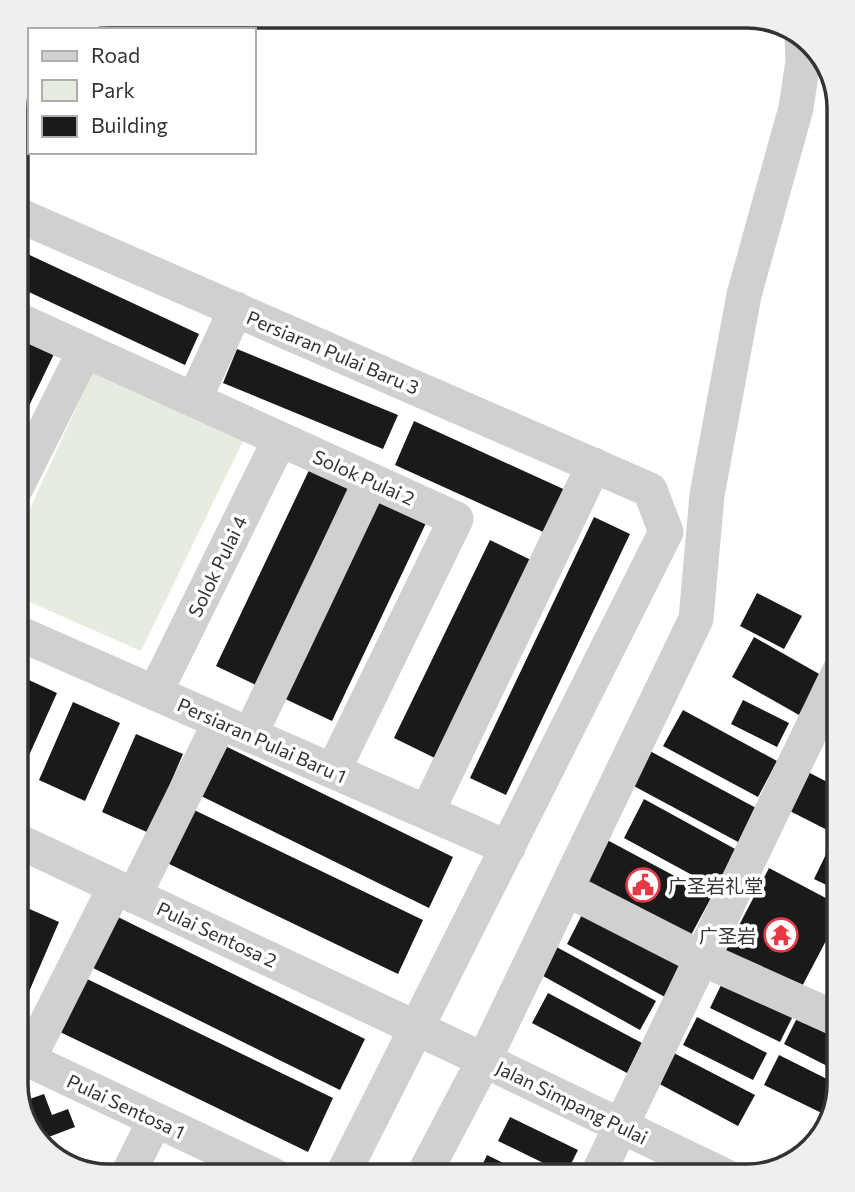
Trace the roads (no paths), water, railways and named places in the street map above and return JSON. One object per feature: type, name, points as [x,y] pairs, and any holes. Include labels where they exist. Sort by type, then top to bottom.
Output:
[{"type":"street","points":[[429,1164],[484,1060],[696,619],[707,495],[744,295],[796,108],[803,50]]},
{"type":"street","name":"Persiaran Pulai Baru 3","points":[[28,219],[650,490],[666,532],[508,848]]},
{"type":"street","points":[[194,400],[236,310]]},
{"type":"street","name":"Solok Pulai 2","points":[[28,324],[454,518],[456,521],[333,771]]},
{"type":"street","points":[[28,464],[85,350]]},
{"type":"street","name":"Solok Pulai 4","points":[[155,693],[280,439]]},
{"type":"street","points":[[427,812],[594,465]]},
{"type":"street","points":[[28,1047],[125,891],[235,728],[371,480]]},
{"type":"street","name":"Persiaran Pulai Baru 1","points":[[28,637],[508,848]]},
{"type":"street","points":[[603,1164],[827,697]]},
{"type":"street","name":"Pulai Sentosa 2","points":[[28,846],[418,1028]]},
{"type":"street","points":[[348,1164],[508,848]]},
{"type":"street","points":[[566,889],[701,958],[827,1015]]},
{"type":"street","name":"Jalan Simpang Pulai","points":[[418,1028],[700,1164]]},
{"type":"street","name":"Pulai Sentosa 1","points":[[28,1060],[155,1120],[224,1164]]},
{"type":"street","points":[[133,1164],[155,1120]]},
{"type":"place","name":"广圣岩礼堂","points":[[643,885]]},
{"type":"place","name":"广圣岩","points":[[781,935]]}]
